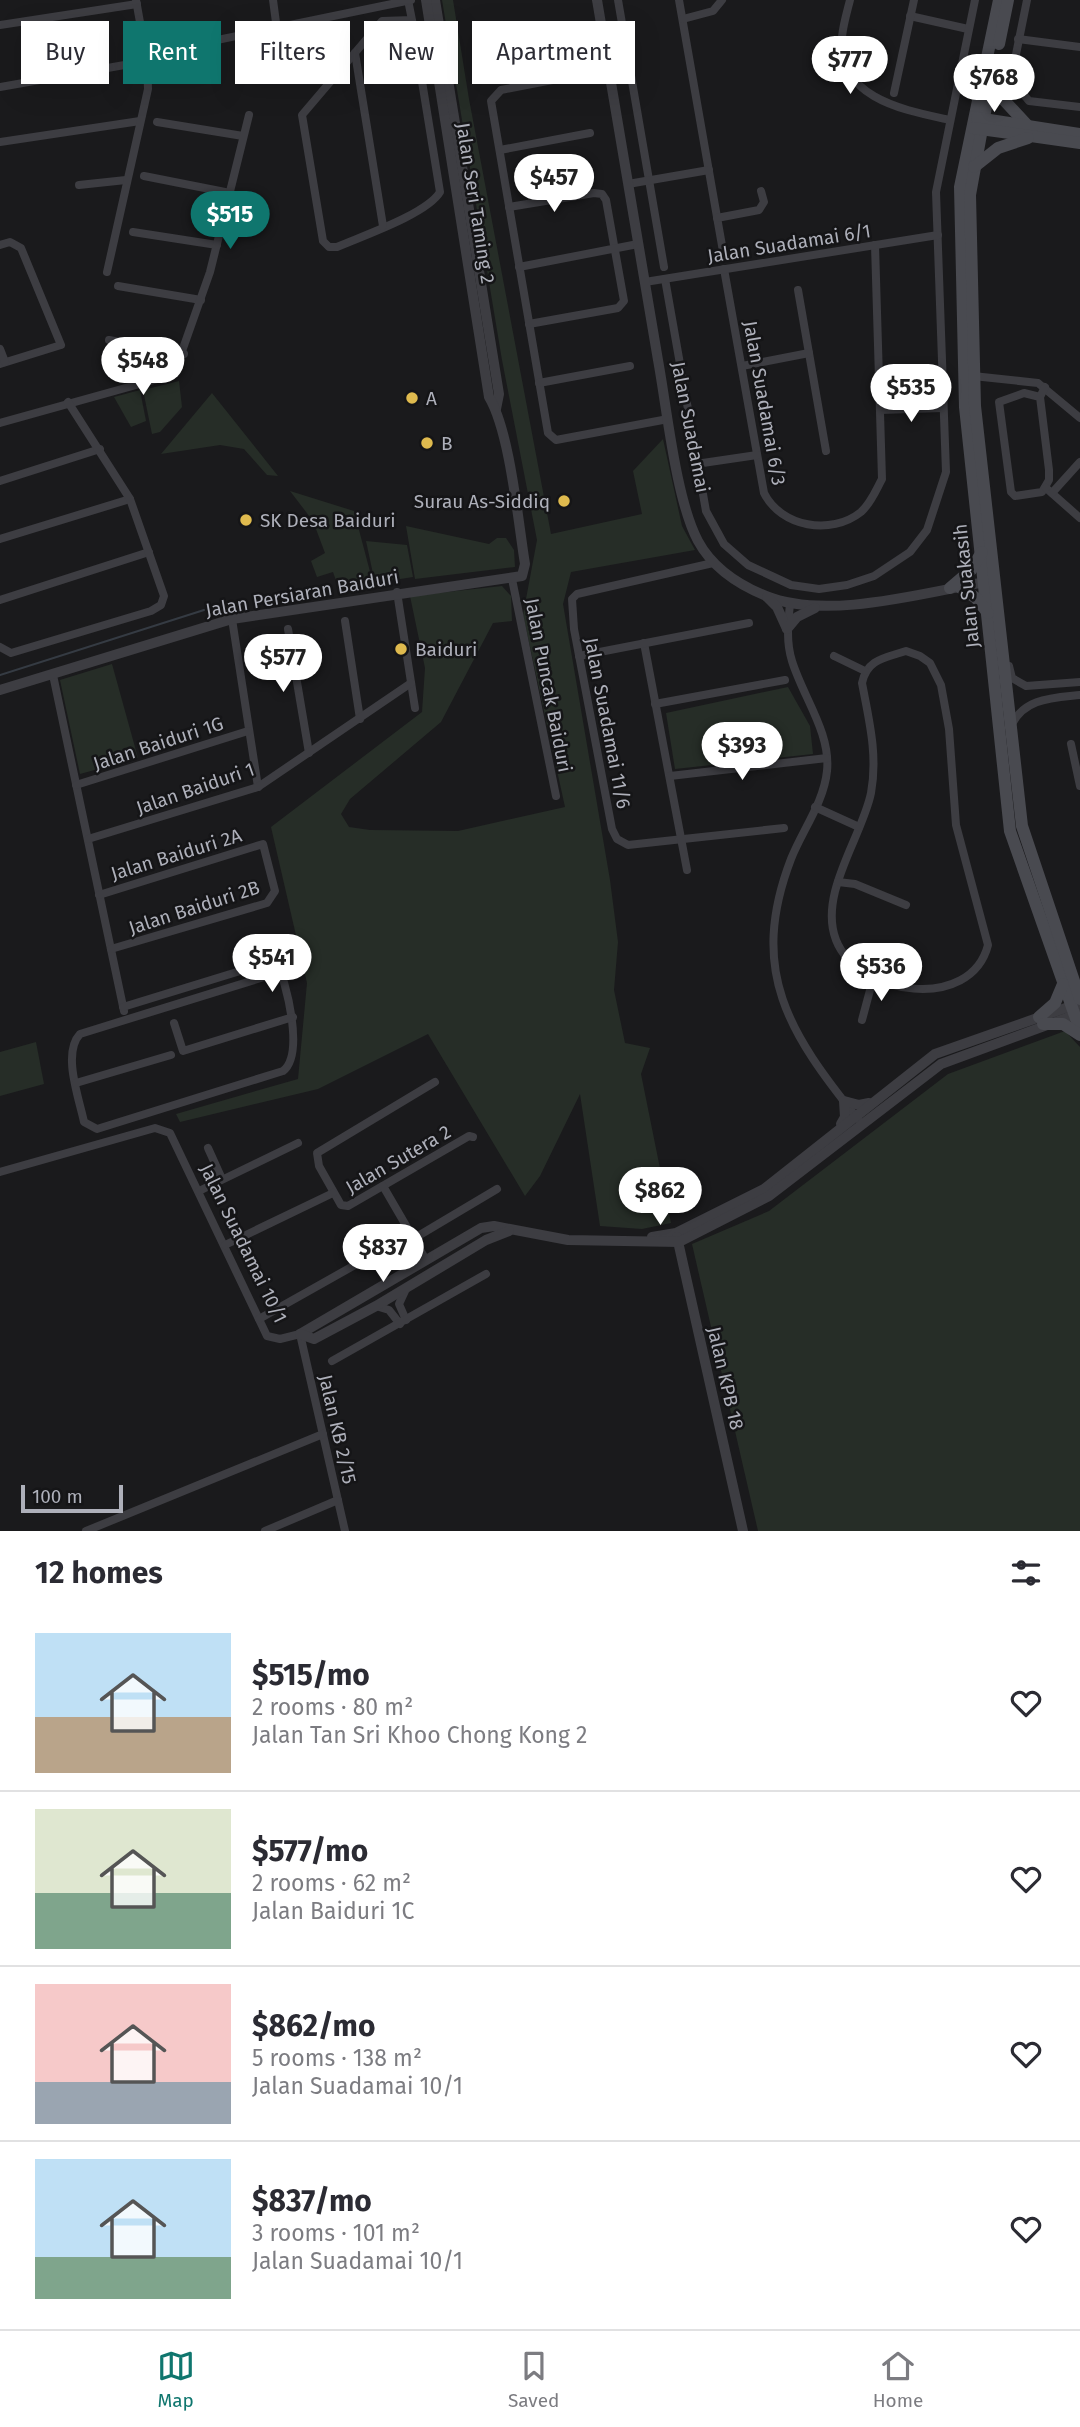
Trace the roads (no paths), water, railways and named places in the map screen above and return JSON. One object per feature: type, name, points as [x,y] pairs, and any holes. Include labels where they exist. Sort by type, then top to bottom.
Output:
[{"type":"main road","points":[[978,123],[999,0]]},
{"type":"main road","points":[[978,123],[991,79],[1008,0]]},
{"type":"main road","points":[[991,79],[1002,98],[1032,131],[1080,143]]},
{"type":"main road","points":[[978,123],[1032,131],[1080,134]]},
{"type":"main road","name":"Jalan Suakasih","points":[[978,123],[970,195],[974,376],[991,581],[1022,827],[1077,1007],[1080,1033]]},
{"type":"main road","name":"Jalan Suakasih","points":[[978,123],[960,187],[965,407],[982,552],[991,581],[988,613],[1010,831],[1063,984],[1077,1007]]},
{"type":"main road","points":[[974,167],[998,148],[1032,131]]},
{"type":"main road","points":[[982,552],[971,570],[954,587],[976,598],[988,613]]},
{"type":"main road","points":[[1041,1021],[1055,1003],[1063,984]]},
{"type":"main road","points":[[1041,1021],[1063,1024],[1080,1033]]},
{"type":"street","points":[[273,0],[276,21]]},
{"type":"street","points":[[318,21],[410,1],[430,0]]},
{"type":"street","name":"Jalan Seri Taming 2","points":[[430,0],[489,397],[496,409],[525,564],[522,576],[512,579]]},
{"type":"street","name":"Jalan Suadamai","points":[[597,0],[601,21]]},
{"type":"street","points":[[618,0],[663,267]]},
{"type":"street","points":[[679,0],[724,257]]},
{"type":"street","points":[[682,19],[713,11],[722,0]]},
{"type":"street","points":[[850,0],[842,36],[844,58],[851,76],[879,102],[950,120]]},
{"type":"street","points":[[894,93],[914,0]]},
{"type":"street","points":[[665,279],[696,464],[706,511],[717,534],[734,554],[759,571],[791,585],[819,589],[847,585],[874,576],[896,564],[910,552],[927,530],[946,472],[936,192],[975,0]]},
{"type":"street","points":[[1027,0],[1010,74],[1030,101],[1080,107]]},
{"type":"street","points":[[410,1],[440,192],[435,201],[337,247],[329,247],[323,241],[302,115],[382,21],[412,20]]},
{"type":"street","points":[[0,25],[137,2],[140,21]]},
{"type":"street","points":[[910,16],[968,29]]},
{"type":"street","points":[[1018,39],[1080,48]]},
{"type":"street","points":[[355,53],[383,226]]},
{"type":"street","points":[[0,87],[123,65]]},
{"type":"street","points":[[107,272],[148,84]]},
{"type":"street","points":[[532,84],[501,90],[491,101],[548,433],[556,440],[668,419]]},
{"type":"street","name":"Jalan Suadamai","points":[[611,84],[668,419],[689,522],[713,563],[766,596],[790,604],[816,607],[851,605],[991,581]]},
{"type":"street","points":[[0,423],[173,375],[184,354],[201,300],[249,115]]},
{"type":"street","points":[[0,142],[140,121]]},
{"type":"street","points":[[157,122],[243,136]]},
{"type":"street","points":[[500,150],[590,133]]},
{"type":"street","points":[[628,184],[709,170]]},
{"type":"street","points":[[144,176],[230,193]]},
{"type":"street","points":[[79,185],[126,180]]},
{"type":"street","points":[[717,218],[760,210],[764,202],[761,191]]},
{"type":"street","points":[[509,207],[602,194],[606,200],[616,249],[624,301],[618,308],[529,324]]},
{"type":"street","points":[[133,233],[217,245]]},
{"type":"street","name":"Jalan Suadamai 6/1","points":[[645,282],[939,235]]},
{"type":"street","points":[[0,245],[10,242],[21,248],[61,345],[3,363],[0,349]]},
{"type":"street","points":[[519,267],[638,244]]},
{"type":"street","name":"Jalan Suadamai 6/3","points":[[724,269],[764,493],[774,509],[798,523],[820,526],[839,522],[867,506],[882,479],[875,245]]},
{"type":"street","points":[[118,286],[201,300]]},
{"type":"street","points":[[798,290],[826,451]]},
{"type":"street","points":[[109,340],[184,354]]},
{"type":"street","points":[[741,366],[810,353]]},
{"type":"street","points":[[539,383],[630,366]]},
{"type":"street","points":[[974,376],[1028,381],[1045,387],[1080,418]]},
{"type":"street","points":[[1045,387],[1040,397],[1049,490],[1080,518]]},
{"type":"street","points":[[1040,397],[1024,393],[999,402],[1011,492],[1015,496],[1049,490],[1080,462]]},
{"type":"street","points":[[0,647],[11,653],[151,611],[162,605],[164,596],[130,499],[68,402]]},
{"type":"street","points":[[880,410],[942,408]]},
{"type":"street","points":[[0,481],[100,449]]},
{"type":"street","points":[[696,464],[757,455]]},
{"type":"street","points":[[0,539],[130,499]]},
{"type":"street","points":[[0,600],[149,552]]},
{"type":"street","name":"Jalan Suadamai 11/6","points":[[682,840],[628,845],[617,839],[611,829],[579,656],[572,598],[577,594],[713,563]]},
{"type":"street","name":"Jalan Persiaran Baiduri","points":[[0,690],[232,619],[397,592],[512,579]]},
{"type":"street","name":"Jalan Puncak Baiduri","points":[[512,579],[524,653],[556,796]]},
{"type":"street","points":[[397,592],[415,708]]},
{"type":"street","points":[[766,596],[777,607],[788,629]]},
{"type":"street","points":[[790,604],[788,629],[791,659],[819,725],[827,758],[827,771],[815,807],[783,878],[776,908],[773,951],[780,1000],[790,1022],[819,1071],[858,1119]]},
{"type":"street","points":[[788,629],[797,617],[816,607]]},
{"type":"street","points":[[232,619],[258,787]]},
{"type":"street","points":[[345,621],[360,719]]},
{"type":"street","points":[[579,656],[750,622]]},
{"type":"street","points":[[288,629],[309,753]]},
{"type":"street","points":[[644,643],[687,870]]},
{"type":"street","points":[[906,651],[920,656],[937,672],[949,729],[956,825],[988,945],[985,959],[977,968],[953,983],[907,988],[873,979],[845,958],[835,938],[832,920],[838,882],[859,827],[867,811],[876,756],[862,683],[865,671],[869,663],[906,651]]},
{"type":"street","points":[[1002,654],[1018,684],[1026,686],[1080,682]]},
{"type":"street","points":[[834,656],[865,671]]},
{"type":"street","points":[[53,675],[125,1019]]},
{"type":"street","points":[[655,704],[785,680]]},
{"type":"street","name":"Jalan Baiduri 1","points":[[88,839],[258,787],[411,684]]},
{"type":"street","points":[[1011,726],[1024,707],[1045,699],[1078,697]]},
{"type":"street","name":"Jalan Baiduri 1G","points":[[76,785],[248,731]]},
{"type":"street","points":[[1070,744],[1079,772],[1080,786]]},
{"type":"street","points":[[670,776],[827,758]]},
{"type":"street","points":[[815,807],[859,827]]},
{"type":"street","points":[[682,840],[784,828]]},
{"type":"street","name":"Jalan Baiduri 2A","points":[[99,895],[263,844]]},
{"type":"street","name":"Jalan Baiduri 2B","points":[[111,949],[267,903],[275,891],[263,844]]},
{"type":"street","points":[[838,882],[877,892],[906,905]]},
{"type":"street","points":[[123,1007],[276,960],[280,972],[292,1017],[290,1063],[283,1071],[132,1119],[97,1129],[90,1128],[84,1122],[71,1049],[73,1041],[80,1034],[280,972]]},
{"type":"street","points":[[862,1020],[873,979]]},
{"type":"street","name":"Jalan Suadamai 10/1","points":[[0,1172],[155,1128],[165,1129],[174,1137],[203,1189],[229,1243],[267,1336],[280,1339],[300,1334],[481,1228],[494,1226],[509,1231],[568,1240],[677,1237],[769,1196],[858,1119],[941,1064],[1077,1007]]},
{"type":"street","points":[[174,1023],[183,1051],[292,1017]]},
{"type":"street","name":"Jalan Suadamai 10/1","points":[[677,1237],[764,1189],[840,1127],[858,1119],[870,1103],[935,1054],[1041,1021]]},
{"type":"street","points":[[76,1083],[171,1055]]},
{"type":"street","name":"Jalan Sutera 2","points":[[436,1082],[317,1153],[319,1166],[341,1205],[348,1206],[469,1136],[473,1137]]},
{"type":"street","points":[[844,1101],[859,1105],[870,1103]]},
{"type":"street","points":[[840,1127],[845,1117],[844,1101]]},
{"type":"street","points":[[203,1189],[298,1143]]},
{"type":"street","points":[[208,1148],[222,1179]]},
{"type":"street","points":[[383,1186],[426,1260]]},
{"type":"street","points":[[259,1319],[497,1189]]},
{"type":"street","points":[[229,1243],[333,1192]]},
{"type":"street","name":"Jalan Suadamai 10/1","points":[[300,1334],[314,1339],[376,1306],[486,1240],[509,1231]]},
{"type":"street","name":"Jalan KPB 18","points":[[677,1237],[743,1531]]},
{"type":"street","points":[[332,1361],[486,1274]]},
{"type":"street","points":[[403,1322],[399,1304],[406,1288]]},
{"type":"street","points":[[376,1306],[389,1310],[403,1322]]},
{"type":"street","name":"Jalan KB 2/15","points":[[300,1334],[345,1531]]},
{"type":"street","points":[[86,1531],[323,1434]]},
{"type":"street","points":[[265,1531],[338,1500]]},
{"type":"street","points":[[111,1521],[114,1531]]},
{"type":"waterway","points":[[0,675],[204,610]]},
{"type":"place","name":"A","points":[[412,398]]},
{"type":"place","name":"B","points":[[427,443]]},
{"type":"place","name":"Surau As-Siddiq","points":[[564,501]]},
{"type":"place","name":"SK Desa Baiduri","points":[[246,520]]},
{"type":"place","name":"Baiduri","points":[[401,649]]}]
